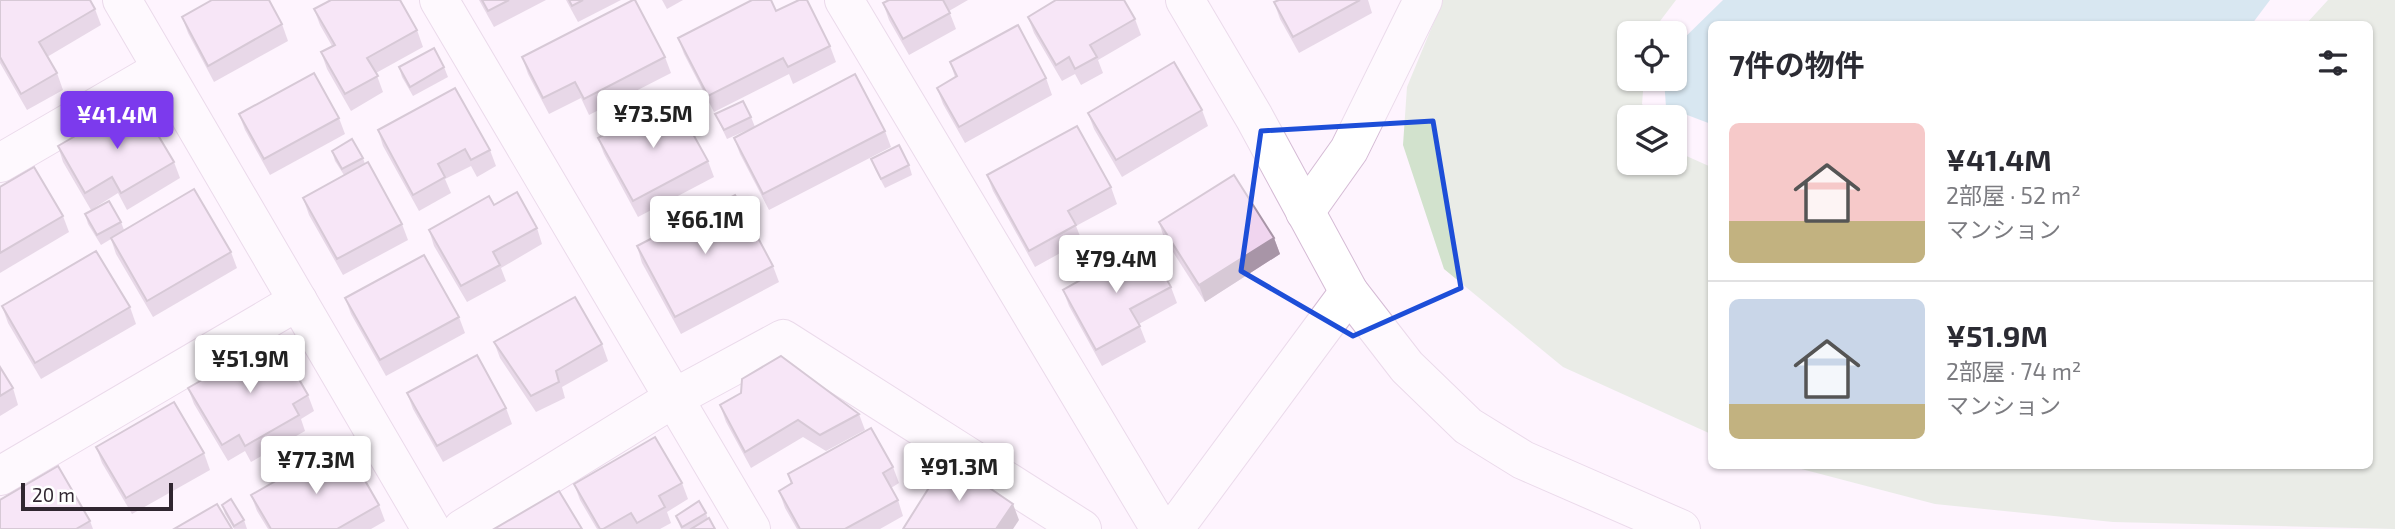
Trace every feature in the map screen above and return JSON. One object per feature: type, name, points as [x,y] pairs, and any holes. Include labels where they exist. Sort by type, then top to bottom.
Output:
[{"type":"street","points":[[122,0],[431,529]]},
{"type":"street","points":[[439,0],[751,529]]},
{"type":"street","points":[[844,0],[1160,529]]},
{"type":"street","points":[[1185,0],[1349,292],[1407,368],[1468,426],[1523,460],[1681,529]]},
{"type":"street","points":[[1305,212],[1349,150],[1423,0]]},
{"type":"street","points":[[0,163],[162,69]]},
{"type":"street","points":[[1174,529],[1349,292]]},
{"type":"street","points":[[0,476],[298,301]]},
{"type":"street","points":[[462,529],[674,398],[783,339],[1082,529]]},
{"type":"highlighted area","points":[[1433,121],[1461,288],[1353,336],[1241,271],[1261,131]]},
{"type":"green space","points":[[1443,0],[1676,0],[1660,21],[1617,21],[1617,91],[1643,91],[1643,105],[1617,105],[1617,175],[1687,175],[1687,156],[1708,166],[1708,433],[1563,367],[1444,269],[1403,145],[1407,87]]},
{"type":"green space","points":[[2328,0],[2395,0],[2395,529],[2113,522],[1935,504],[1801,469],[2373,469],[2373,21],[2309,21]]},
{"type":"water","points":[[1723,0],[2270,0],[2254,21],[1708,21],[1708,123],[1687,115],[1687,105],[1666,105],[1665,91],[1687,91],[1687,35]]},
{"type":"building","points":[[0,0],[90,0],[95,9],[39,42],[57,73],[21,94],[0,57]]},
{"type":"building","points":[[212,0],[269,0],[282,24],[208,66],[182,17]]},
{"type":"building","points":[[331,0],[400,0],[417,30],[367,58],[378,76],[345,94],[321,52],[335,45],[314,9]]},
{"type":"building","points":[[482,0],[509,0],[488,11]]},
{"type":"building","points":[[569,0],[583,0],[572,6]]},
{"type":"building","points":[[633,0],[665,57],[584,99],[575,82],[543,98],[522,57]]},
{"type":"building","points":[[752,0],[771,0],[776,11],[799,0],[807,0],[830,46],[788,67],[783,58],[708,96],[678,38]]},
{"type":"building","points":[[889,0],[943,0],[950,13],[903,39],[883,3]]},
{"type":"building","points":[[1056,0],[1124,0],[1135,19],[1090,45],[1097,57],[1075,69],[1069,57],[1056,65],[1028,17]]},
{"type":"building","points":[[1360,0],[1293,37],[1274,2]]},
{"type":"building","points":[[1018,25],[1046,78],[959,127],[937,88],[957,76],[950,62]]},
{"type":"building","points":[[434,48],[444,67],[410,87],[399,67]]},
{"type":"building","points":[[1174,62],[1202,110],[1116,160],[1088,113]]},
{"type":"building","points":[[314,73],[339,118],[264,159],[239,114]]},
{"type":"building","points":[[855,74],[885,131],[763,194],[734,138]]},
{"type":"building","points":[[455,88],[490,150],[471,160],[465,149],[438,164],[445,177],[413,195],[378,130]]},
{"type":"building","points":[[673,98],[708,161],[633,201],[598,138]]},
{"type":"building","points":[[137,100],[174,162],[121,193],[112,177],[85,193],[58,146]]},
{"type":"building","points":[[743,101],[751,117],[724,130],[715,114]]},
{"type":"building","points":[[1077,126],[1111,187],[1068,211],[1076,225],[1029,251],[987,175]]},
{"type":"building","points":[[352,139],[363,158],[342,169],[332,151]]},
{"type":"building","points":[[899,145],[909,165],[881,179],[871,159]]},
{"type":"building","points":[[368,162],[402,224],[337,259],[303,198]]},
{"type":"building","points":[[34,167],[63,216],[0,253],[0,187]]},
{"type":"building","points":[[1234,175],[1274,238],[1199,285],[1159,222]]},
{"type":"building","points":[[194,189],[231,252],[147,301],[111,238]]},
{"type":"building","points":[[517,192],[537,228],[493,252],[500,265],[461,286],[429,230],[489,196],[494,205]]},
{"type":"building","points":[[735,195],[773,266],[675,317],[637,246]]},
{"type":"building","points":[[109,201],[121,222],[97,235],[85,214]]},
{"type":"building","points":[[1146,243],[1171,287],[1130,309],[1140,326],[1096,350],[1063,290]]},
{"type":"building","points":[[96,251],[130,307],[35,363],[2,306]]},
{"type":"building","points":[[424,255],[459,317],[380,360],[345,298]]},
{"type":"building","points":[[575,297],[602,344],[556,371],[559,382],[531,396],[494,342]]},
{"type":"building","points":[[275,338],[308,395],[293,404],[299,415],[245,446],[239,435],[222,445],[188,388]]},
{"type":"building","points":[[477,355],[506,408],[437,446],[407,393]]},
{"type":"building","points":[[781,356],[859,414],[820,435],[798,420],[745,452],[720,405],[741,393],[742,379]]},
{"type":"building","points":[[0,367],[13,388],[0,396]]},
{"type":"building","points":[[174,402],[204,453],[126,498],[96,447]]},
{"type":"building","points":[[871,428],[893,467],[883,473],[898,500],[845,529],[800,529],[779,491],[792,483],[788,474]]},
{"type":"building","points":[[655,437],[682,483],[659,496],[665,507],[637,523],[631,513],[600,529],[574,484]]},
{"type":"building","points":[[328,451],[337,467],[352,458],[379,505],[337,529],[271,529],[251,495]]},
{"type":"building","points":[[947,459],[1013,504],[996,529],[903,529]]},
{"type":"building","points":[[58,466],[90,521],[76,529],[0,529],[0,500]]},
{"type":"building","points":[[559,491],[582,529],[494,529]]},
{"type":"building","points":[[231,499],[244,520],[234,526],[222,505]]},
{"type":"building","points":[[699,501],[706,513],[682,527],[676,516]]},
{"type":"building","points":[[217,504],[232,529],[174,529]]},
{"type":"building","points":[[709,518],[715,529],[691,529]]}]
